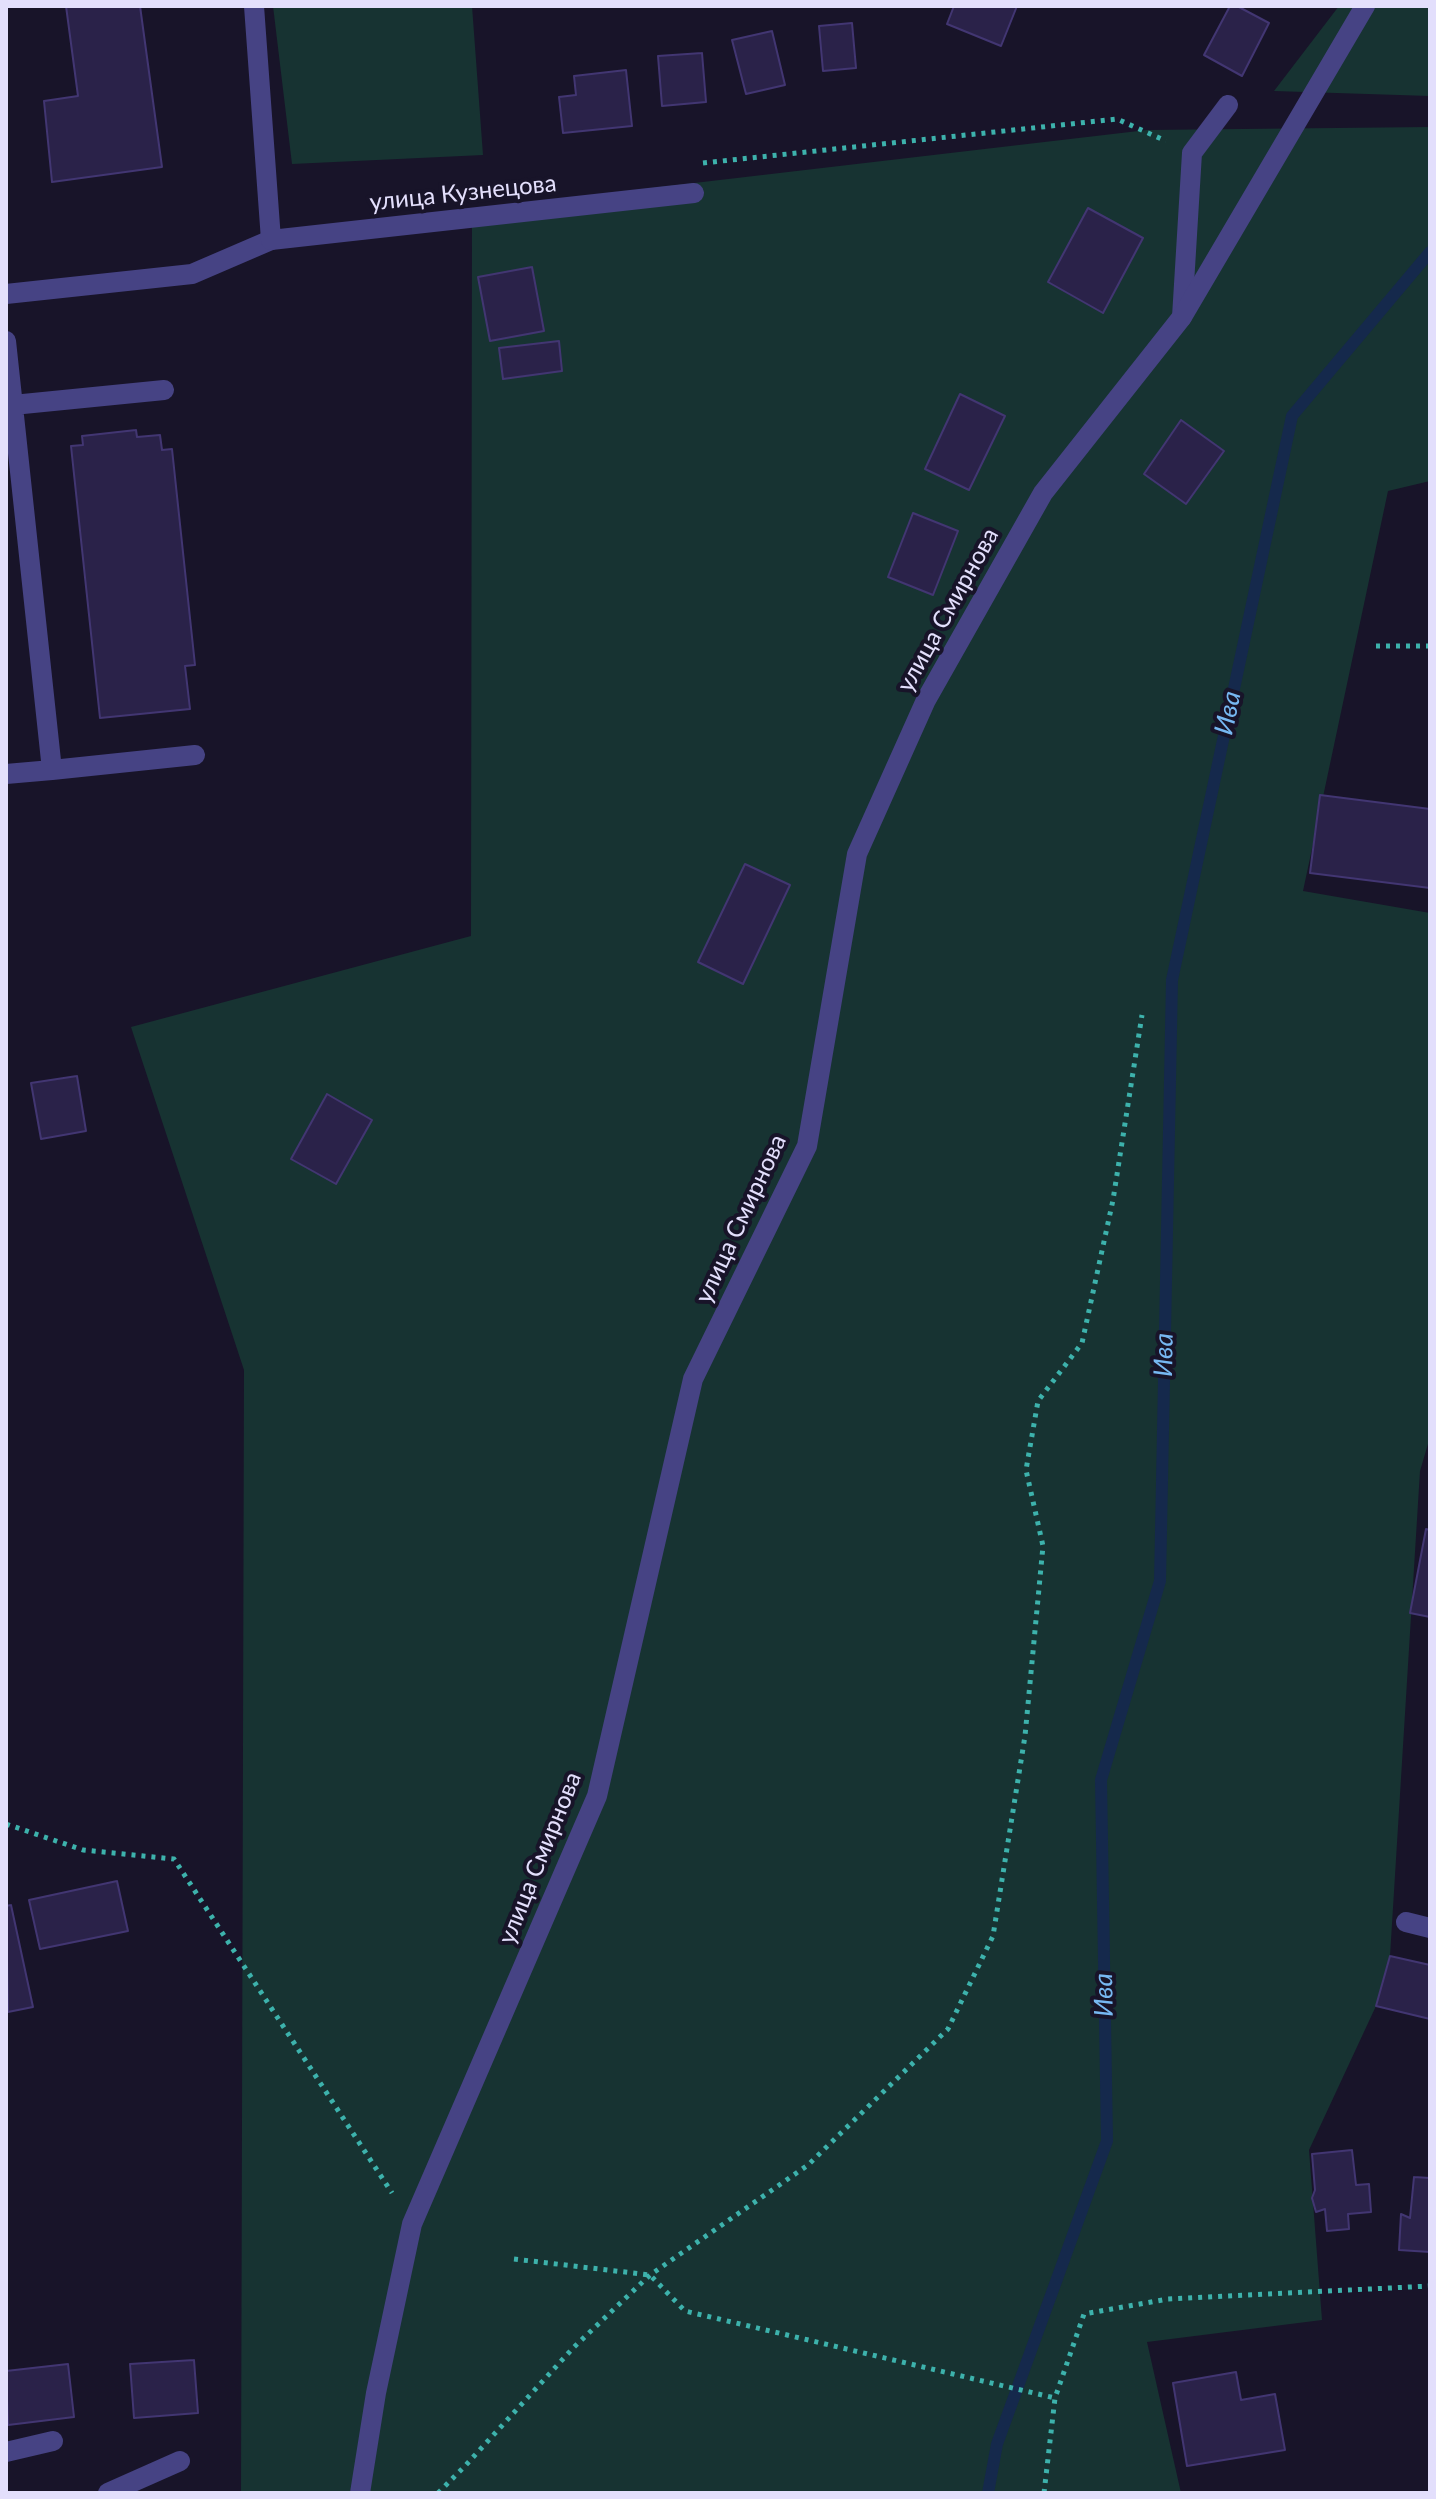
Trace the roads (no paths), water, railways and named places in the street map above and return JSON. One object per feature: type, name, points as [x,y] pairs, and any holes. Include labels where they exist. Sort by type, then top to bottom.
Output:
[{"type":"street","points":[[254,6],[271,240]]},
{"type":"street","name":"улица Смирнова","points":[[360,2493],[376,2393],[412,2224],[597,1796],[693,1379],[807,1146],[857,854],[926,700],[1043,493],[1182,317],[1365,6]]},
{"type":"street","points":[[1182,317],[1192,153],[1228,105]]},
{"type":"street","name":"улица Кузнецова","points":[[6,294],[192,274],[271,240],[694,193]]},
{"type":"street","points":[[6,341],[52,770]]},
{"type":"street","points":[[13,405],[164,390]]},
{"type":"street","points":[[6,774],[195,755]]},
{"type":"street","points":[[1406,1922],[1430,1928]]},
{"type":"street","points":[[6,2452],[53,2441]]},
{"type":"street","points":[[108,2493],[180,2461]]},
{"type":"waterway","name":"Ива","points":[[988,2493],[997,2444],[1107,2141],[1101,1780],[1160,1581],[1172,980],[1292,416],[1430,252]]}]
